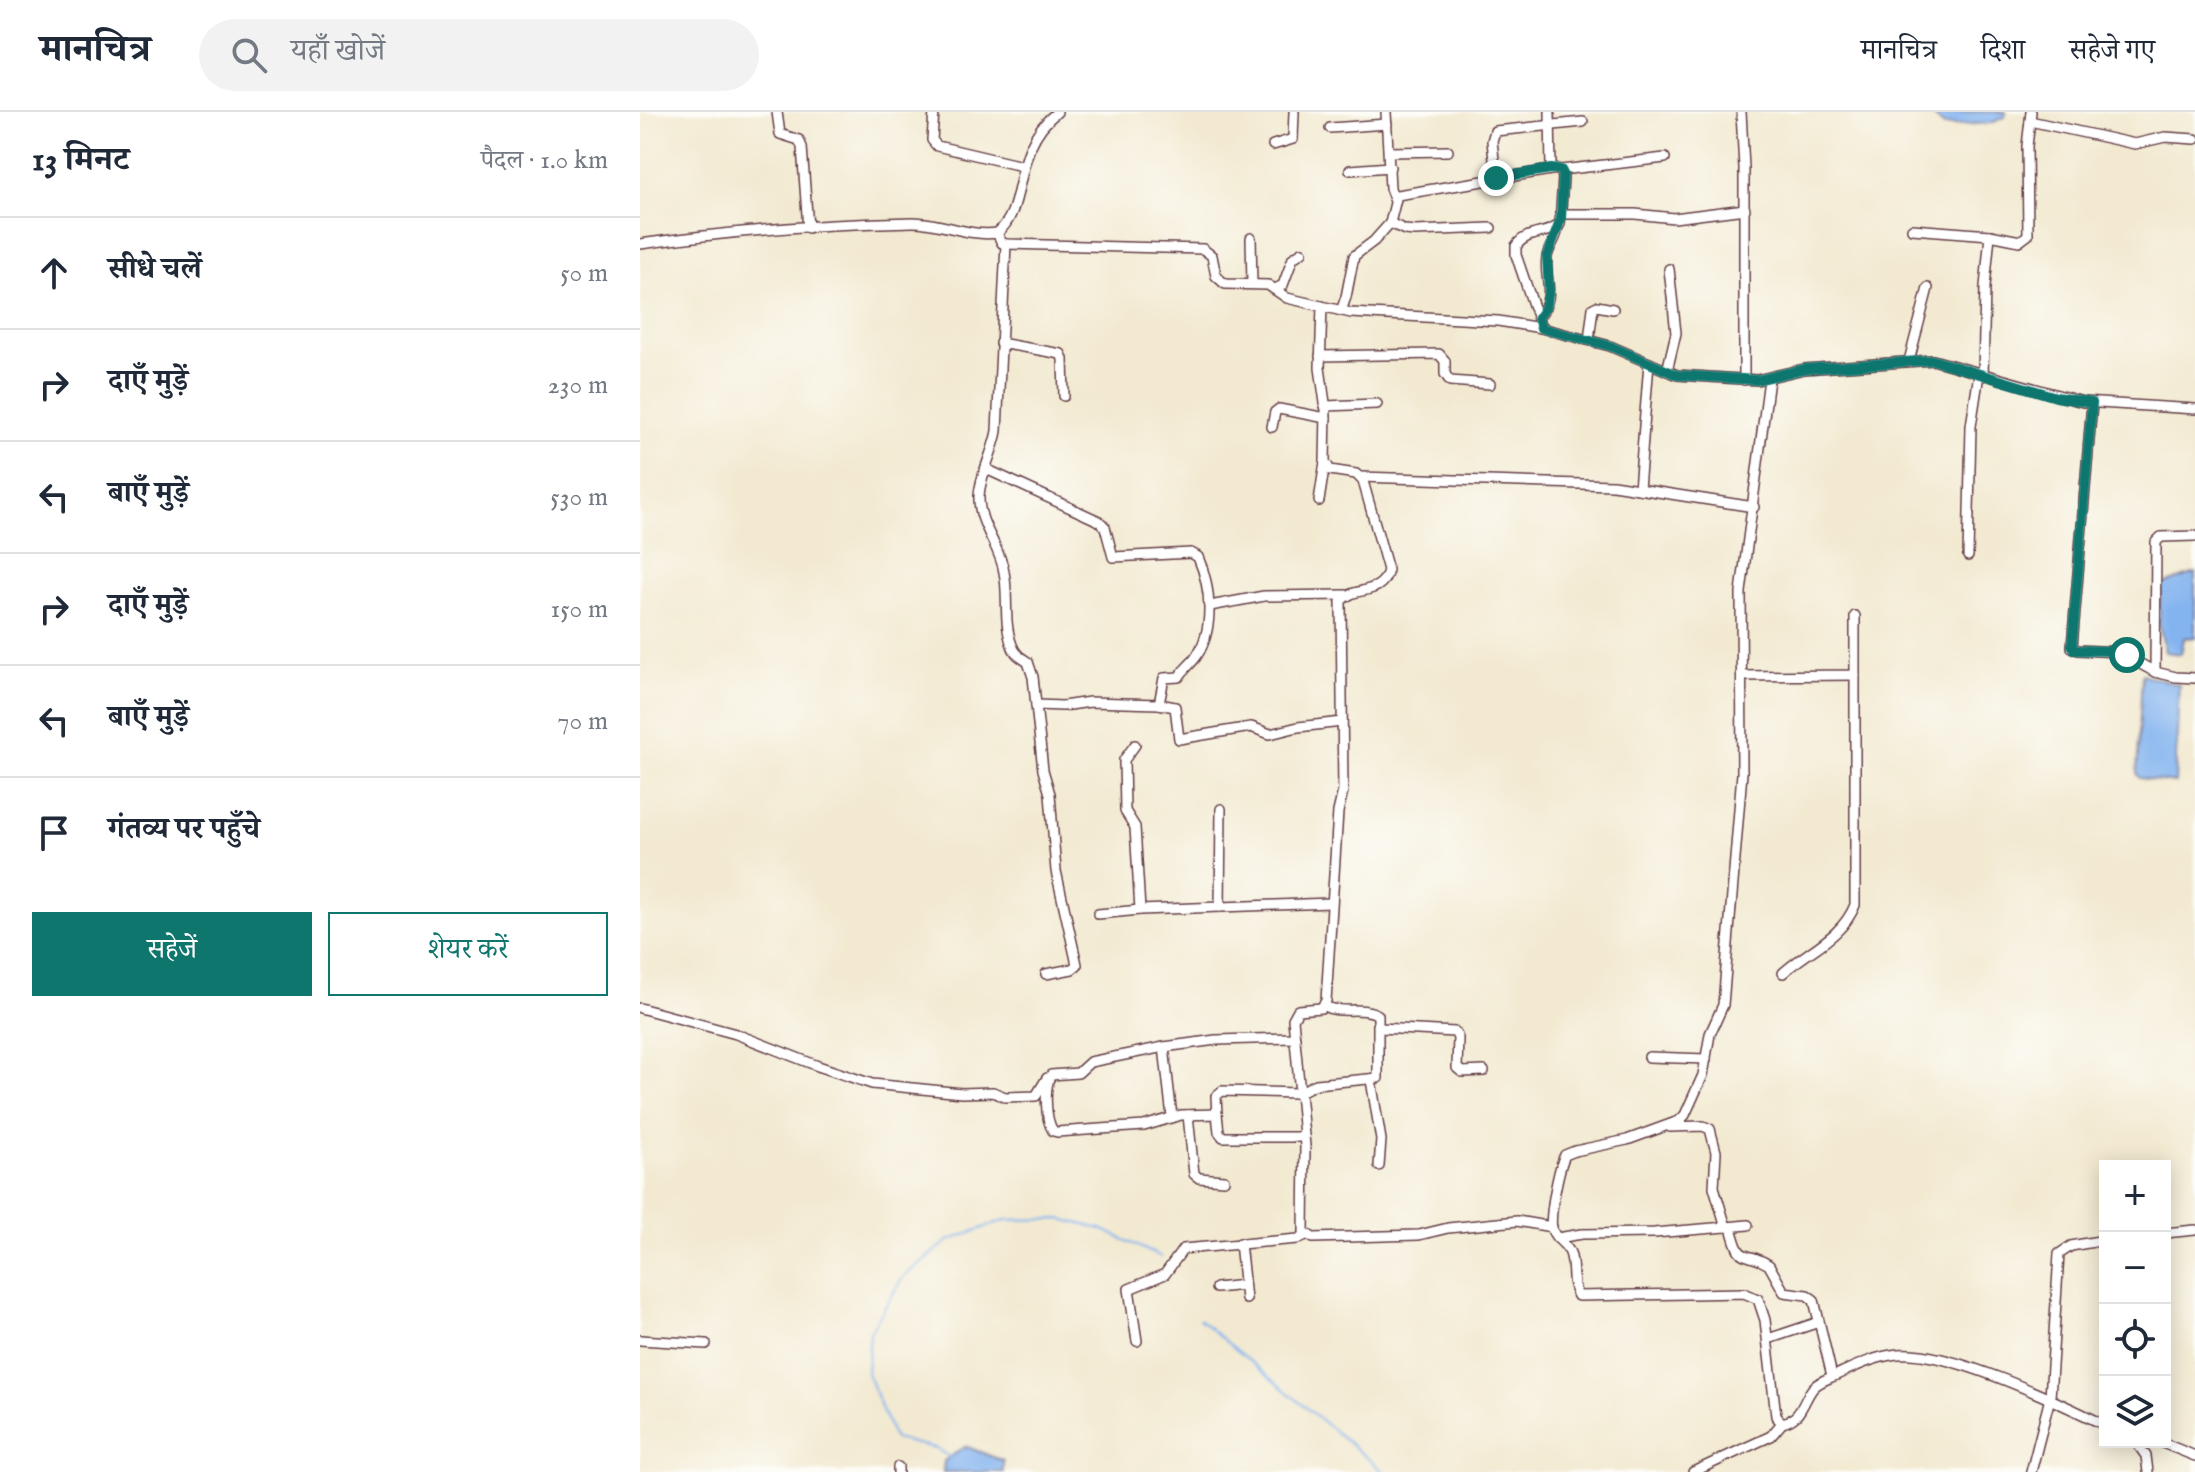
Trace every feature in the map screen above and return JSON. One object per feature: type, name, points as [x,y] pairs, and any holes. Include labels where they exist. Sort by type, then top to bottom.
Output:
[{"type":"street","points":[[777,112],[780,134],[799,140],[802,147],[808,228]]},
{"type":"street","points":[[934,112],[932,140],[937,146],[1022,166]]},
{"type":"street","points":[[640,244],[762,228],[808,228],[856,223],[918,222],[976,235],[997,233],[1009,220],[1022,166],[1046,112]]},
{"type":"street","points":[[1041,125],[1057,112]]},
{"type":"street","points":[[1273,145],[1293,139],[1294,112]]},
{"type":"street","points":[[1341,311],[1354,256],[1374,241],[1390,223],[1394,199],[1390,188],[1386,112]]},
{"type":"street","points":[[1539,323],[1548,299],[1550,281],[1547,256],[1562,214],[1563,178],[1556,170],[1550,112]]},
{"type":"street","points":[[1741,112],[1745,209],[1744,380]]},
{"type":"street","points":[[1912,229],[1990,235],[2020,241],[2028,235],[2030,116],[2139,144],[2165,137],[2195,139]]},
{"type":"street","points":[[1496,178],[1492,141],[1495,131],[1583,122]]},
{"type":"street","points":[[1330,128],[1387,124]]},
{"type":"street","points":[[1389,152],[1448,151]]},
{"type":"street","points":[[1394,199],[1405,192],[1496,178],[1665,158]]},
{"type":"street","points":[[1350,170],[1390,167]]},
{"type":"street","points":[[1562,214],[1635,214],[1674,218],[1745,209]]},
{"type":"street","points":[[1390,223],[1415,231],[1491,228]]},
{"type":"street","points":[[1539,323],[1516,255],[1516,246],[1528,236],[1558,226]]},
{"type":"street","points":[[997,233],[1006,244],[1203,249],[1212,256],[1216,276],[1221,283],[1268,285],[1287,298],[1341,311],[1380,316],[1539,323],[1610,346],[1667,371],[1689,376],[1769,379],[1804,369],[1909,361],[1941,362],[2056,397],[2092,403],[2195,409]]},
{"type":"street","points":[[1968,556],[1971,426],[1981,375],[1990,235]]},
{"type":"street","points":[[1251,238],[1252,284]]},
{"type":"street","points":[[1006,244],[997,431],[979,496],[981,515],[1004,570],[1008,633],[1015,653],[1030,666],[1043,770],[1050,794],[1056,871],[1077,965],[1072,969],[1046,974]]},
{"type":"street","points":[[1275,289],[1283,285],[1293,258],[1302,252]]},
{"type":"street","points":[[1667,371],[1676,333],[1669,269]]},
{"type":"street","points":[[1909,361],[1928,288]]},
{"type":"street","points":[[1319,501],[1325,462],[1326,418],[1320,356],[1322,306]]},
{"type":"street","points":[[1589,340],[1593,308],[1613,309]]},
{"type":"street","points":[[1000,343],[1061,354],[1064,396]]},
{"type":"street","points":[[1320,356],[1439,354],[1445,361],[1445,374],[1450,381],[1490,384]]},
{"type":"street","points":[[1639,489],[1649,363]]},
{"type":"street","points":[[1670,1127],[1685,1115],[1703,1075],[1710,1034],[1726,994],[1742,773],[1741,592],[1769,379]]},
{"type":"street","points":[[2092,403],[2072,645],[2075,650],[2123,653],[2155,672],[2195,678]]},
{"type":"street","points":[[1325,406],[1377,404]]},
{"type":"street","points":[[1272,427],[1275,412],[1279,409],[1326,418]]},
{"type":"street","points":[[1325,462],[1330,470],[1351,472],[1360,477],[1613,485],[1754,507]]},
{"type":"street","points":[[986,469],[1099,521],[1105,527],[1113,557],[1195,554],[1201,562],[1210,606],[1199,652],[1179,677],[1164,678],[1159,704]]},
{"type":"street","points":[[1210,606],[1264,596],[1347,595],[1378,587],[1388,570],[1360,477]]},
{"type":"street","points":[[2155,672],[2156,542],[2161,537],[2195,536]]},
{"type":"street","points":[[1324,1006],[1338,812],[1343,791],[1340,607],[1347,595]]},
{"type":"street","points":[[1783,973],[1833,936],[1855,905],[1855,616]]},
{"type":"street","points":[[1742,676],[1855,675]]},
{"type":"street","points":[[1036,705],[1063,706],[1090,702],[1174,706],[1179,739],[1251,727],[1270,734],[1342,722]]},
{"type":"street","points":[[1135,745],[1124,760],[1125,811],[1135,827],[1140,910]]},
{"type":"street","points":[[1220,907],[1221,809]]},
{"type":"street","points":[[1098,914],[1331,903]]},
{"type":"street","points":[[1304,1137],[1223,1137],[1219,1132],[1216,1096],[1222,1091],[1298,1093],[1316,1084],[1378,1078],[1380,1020],[1376,1013],[1331,1010],[1324,1006],[1295,1013],[1298,1093],[1304,1137],[1303,1226],[1306,1235],[1313,1238],[1414,1236],[1448,1228],[1517,1221],[1552,1227]]},
{"type":"street","points":[[640,1008],[736,1034],[846,1077],[885,1087],[993,1092],[1005,1097],[1036,1096],[1048,1077],[1082,1071],[1090,1062],[1216,1040],[1295,1038]]},
{"type":"street","points":[[1380,1028],[1455,1032],[1458,1038],[1457,1068],[1462,1072],[1484,1071]]},
{"type":"street","points":[[1164,1047],[1172,1117]]},
{"type":"street","points":[[1649,1057],[1706,1059]]},
{"type":"street","points":[[1048,1077],[1049,1124],[1053,1131],[1144,1126],[1172,1117],[1217,1114]]},
{"type":"street","points":[[1371,1080],[1381,1140],[1379,1166]]},
{"type":"street","points":[[1188,1115],[1194,1174],[1199,1178],[1224,1180]]},
{"type":"street","points":[[1782,1423],[1776,1416],[1768,1339],[1758,1299],[1751,1295],[1578,1296],[1573,1287],[1570,1253],[1552,1227],[1565,1155],[1670,1127],[1703,1126],[1710,1129],[1716,1152],[1714,1187],[1736,1246],[1742,1255],[1769,1265],[1784,1292],[1814,1300],[1832,1376]]},
{"type":"street","points":[[1557,1238],[1748,1225]]},
{"type":"street","points":[[2171,1232],[2195,1230]]},
{"type":"street","points":[[1137,1341],[1128,1294],[1131,1286],[1165,1274],[1183,1249],[1298,1239],[1306,1235]]},
{"type":"street","points":[[2031,1472],[2050,1398],[2059,1254],[2071,1246],[2099,1241]]},
{"type":"street","points":[[1240,1243],[1246,1299]]},
{"type":"street","points":[[1216,1288],[1244,1285]]},
{"type":"street","points":[[1768,1339],[1819,1322]]},
{"type":"street","points":[[640,1340],[706,1344]]},
{"type":"street","points":[[1693,1472],[1771,1436],[1782,1423],[1796,1416],[1812,1389],[1832,1376],[1881,1357],[1916,1354],[1954,1363],[2050,1398],[2099,1422]]},
{"type":"street","points":[[2171,1446],[2195,1456]]},
{"type":"street","points":[[2141,1448],[2146,1456],[2148,1472]]},
{"type":"water","points":[[1904,112],[2006,112],[2005,117],[1991,123],[1944,126],[1932,115]]},
{"type":"water","points":[[2195,573],[2195,637],[2184,638],[2181,654],[2165,652],[2159,623],[2161,585]]},
{"type":"water","points":[[2142,674],[2179,685],[2175,783],[2140,778],[2137,774]]},
{"type":"water","points":[[965,1446],[1003,1461],[1003,1472],[943,1472],[944,1461]]},
{"type":"waterway","points":[[951,1458],[935,1448],[894,1439],[867,1373],[870,1332],[903,1277],[948,1241],[1005,1220],[1061,1219],[1101,1229],[1161,1257]]},
{"type":"waterway","points":[[1199,1319],[1384,1472]]},
{"type":"route","points":[[1496,178],[1551,169],[1561,170],[1563,174],[1561,219],[1547,256],[1549,291],[1545,308],[1538,318],[1541,328],[1610,346],[1677,375],[1757,380],[1804,369],[1933,360],[2056,397],[2092,403],[2072,647],[2075,650],[2112,651],[2127,655]]}]
